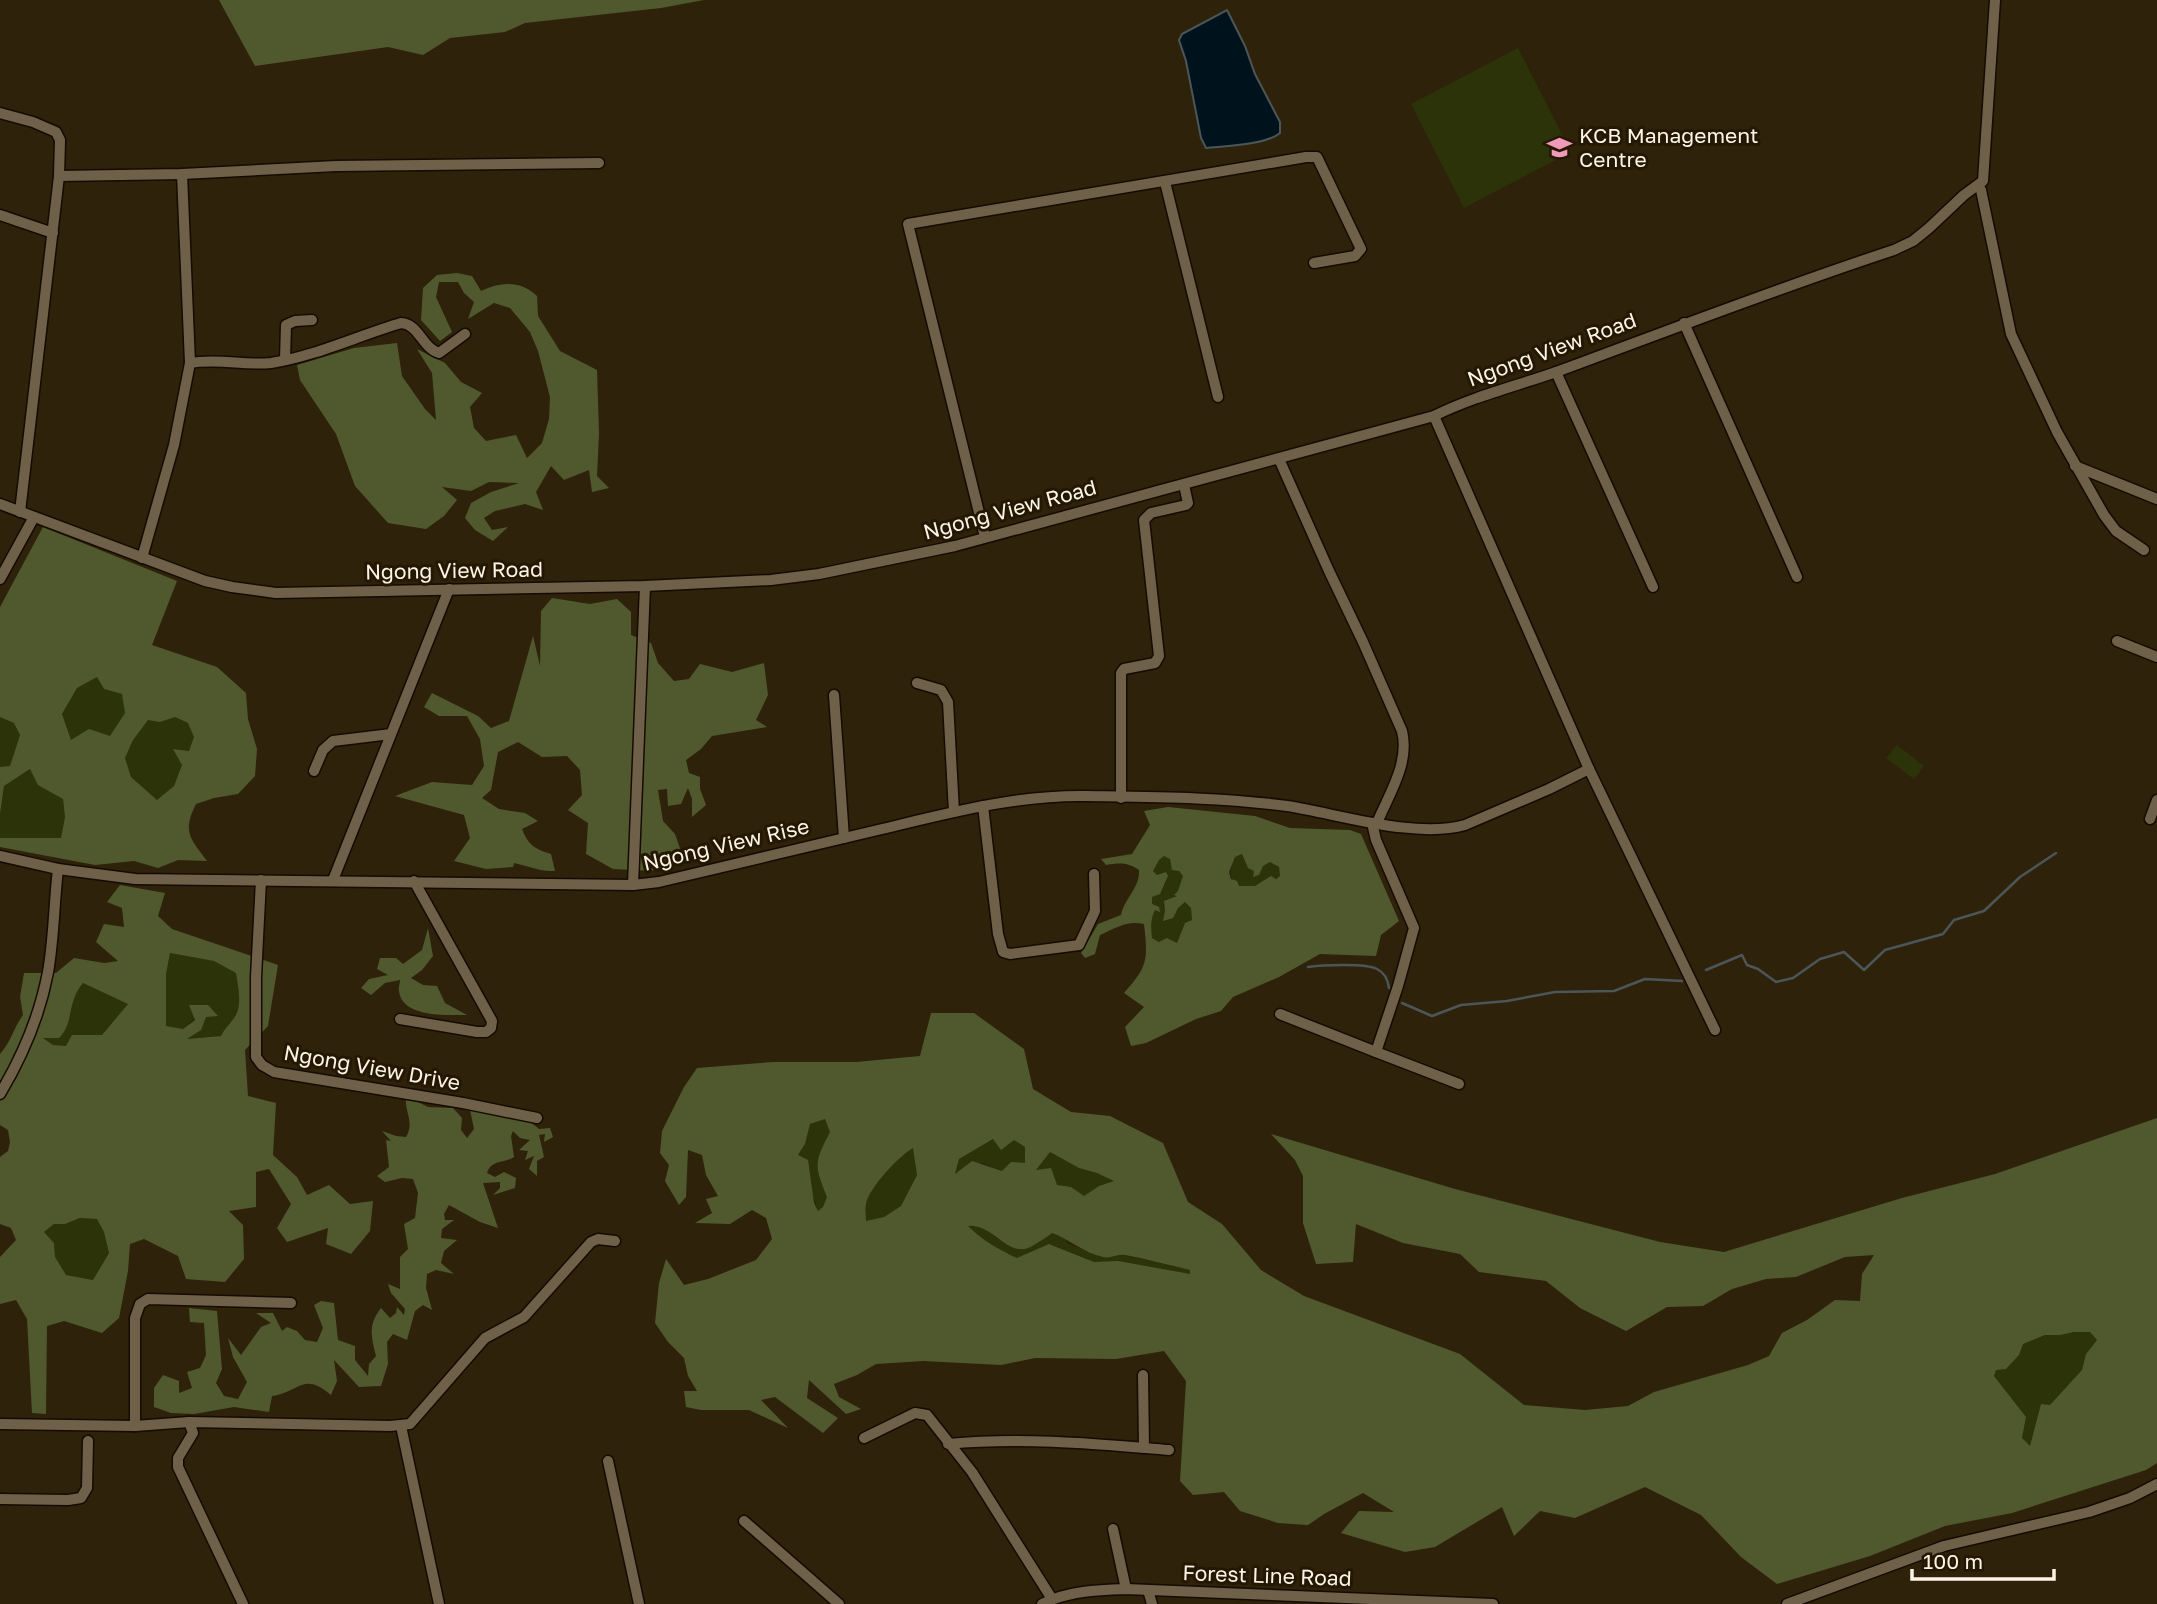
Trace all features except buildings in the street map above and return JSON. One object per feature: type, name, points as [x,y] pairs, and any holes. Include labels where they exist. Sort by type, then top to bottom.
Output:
[{"type":"street","points":[[1995,0],[1982,186],[2011,334],[2075,466],[2104,515],[2116,531],[2144,551]]},
{"type":"street","points":[[0,113],[56,132],[60,140],[53,233],[20,512]]},
{"type":"street","points":[[985,537],[908,224],[1317,157],[1361,249],[1355,256],[1314,263]]},
{"type":"street","points":[[59,176],[183,174],[336,166],[599,163]]},
{"type":"street","points":[[142,558],[174,445],[190,363],[183,174]]},
{"type":"street","points":[[1165,182],[1218,397]]},
{"type":"street","name":"Ngong View Road","points":[[0,504],[205,581],[276,593],[645,586],[808,576],[985,537],[1434,416],[1459,403],[1556,372],[1684,323],[1894,250],[1913,241],[1964,195],[1982,186]]},
{"type":"street","points":[[0,215],[53,233]]},
{"type":"street","points":[[285,360],[286,325],[295,321],[312,320]]},
{"type":"street","points":[[190,363],[219,359],[269,363],[285,360],[401,323],[407,323],[429,348],[439,353],[465,334]]},
{"type":"street","points":[[1684,323],[1797,577]]},
{"type":"street","points":[[1556,372],[1653,587]]},
{"type":"street","points":[[1434,416],[1589,769],[1714,1030]]},
{"type":"street","points":[[1279,459],[1363,642],[1405,742],[1403,761],[1374,823],[1376,840],[1414,928],[1376,1052]]},
{"type":"street","points":[[2075,466],[2157,499]]},
{"type":"street","points":[[1121,798],[1121,673],[1124,669],[1155,663],[1158,656],[1144,520],[1151,513],[1186,505],[1188,503],[1184,485]]},
{"type":"street","points":[[0,579],[34,517]]},
{"type":"street","points":[[633,885],[645,586]]},
{"type":"street","points":[[333,880],[449,590]]},
{"type":"street","points":[[2117,641],[2157,657]]},
{"type":"street","points":[[917,683],[941,690],[948,702],[954,812]]},
{"type":"street","points":[[834,695],[844,838]]},
{"type":"street","points":[[314,771],[323,750],[333,741],[391,734]]},
{"type":"street","name":"Ngong View Rise","points":[[0,856],[58,869],[135,879],[633,885],[659,882],[954,812],[1031,797],[1227,800],[1287,806],[1374,823],[1451,829],[1549,789],[1589,769]]},
{"type":"street","points":[[2150,819],[2157,800]]},
{"type":"street","points":[[984,806],[998,934],[1003,952],[1010,954],[1079,946],[1095,911],[1094,874]]},
{"type":"street","points":[[0,1094],[16,1067],[30,1033],[47,973],[58,869]]},
{"type":"street","name":"Ngong View Drive","points":[[261,880],[255,1024],[256,1057],[262,1065],[274,1072],[450,1100],[537,1118]]},
{"type":"street","points":[[400,1019],[477,1032],[486,1032],[491,1028],[492,1021],[414,881]]},
{"type":"street","points":[[1280,1014],[1459,1084]]},
{"type":"street","points":[[0,1424],[410,1424],[485,1338],[524,1317],[591,1242],[598,1239],[615,1241]]},
{"type":"street","points":[[135,1426],[135,1318],[140,1304],[148,1299],[290,1303]]},
{"type":"street","points":[[1143,1376],[1144,1448]]},
{"type":"street","points":[[863,1438],[898,1420],[922,1413],[927,1415],[972,1472],[1047,1602]]},
{"type":"street","points":[[189,1422],[193,1433],[178,1458],[178,1467],[243,1604]]},
{"type":"street","points":[[401,1426],[439,1604]]},
{"type":"street","points":[[0,1499],[81,1498],[87,1488],[88,1441]]},
{"type":"street","points":[[948,1444],[1051,1441],[1170,1450]]},
{"type":"street","points":[[608,1461],[639,1604]]},
{"type":"street","points":[[1787,1604],[1944,1546],[2090,1512],[2130,1498],[2157,1484]]},
{"type":"street","points":[[744,1521],[839,1604]]},
{"type":"street","points":[[1113,1529],[1126,1589]]},
{"type":"street","name":"Forest Line Road","points":[[1047,1602],[1085,1591],[1126,1589],[1493,1604]]},
{"type":"street","points":[[1148,1590],[1152,1604]]},
{"type":"green space","points":[[219,0],[704,0],[661,8],[525,23],[505,32],[450,38],[423,55],[388,47],[255,66]]},
{"type":"green space","points":[[1518,48],[1571,152],[1464,208],[1411,104]]},
{"type":"green space","points":[[457,273],[472,276],[481,291],[510,284],[531,291],[537,296],[538,316],[560,351],[597,370],[597,476],[609,488],[592,492],[589,470],[564,480],[551,466],[536,492],[543,510],[525,504],[495,511],[484,518],[492,530],[508,527],[493,541],[475,530],[465,518],[471,503],[491,492],[519,483],[489,482],[471,491],[442,487],[457,500],[444,516],[426,529],[388,523],[355,486],[336,434],[300,380],[297,365],[354,348],[397,343],[402,376],[436,420],[432,373],[417,349],[445,363],[461,382],[482,393],[470,407],[474,428],[486,441],[516,435],[527,458],[542,443],[549,419],[550,397],[530,332],[510,308],[494,303],[468,319],[474,302],[464,293],[458,282],[439,282],[436,297],[452,332],[440,341],[421,320],[423,288],[437,275]]},
{"type":"green space","points":[[43,527],[177,581],[152,645],[217,667],[246,693],[248,719],[257,749],[255,776],[238,794],[196,804],[189,821],[190,834],[207,861],[178,860],[158,868],[134,861],[95,865],[0,847],[0,838],[61,838],[65,817],[63,799],[38,785],[30,769],[4,786],[0,814],[0,767],[10,766],[20,735],[14,723],[0,717],[0,607]],"holes":[[[97,677],[104,689],[122,694],[125,713],[110,736],[89,729],[71,740],[62,714],[77,688]],[[175,717],[188,723],[194,737],[189,751],[173,749],[182,765],[174,786],[157,800],[131,777],[125,758],[133,740],[148,720],[160,722]]]},
{"type":"green space","points":[[552,598],[590,604],[617,599],[631,612],[631,635],[651,643],[658,663],[674,681],[689,679],[700,664],[732,672],[764,663],[768,695],[756,720],[767,727],[712,736],[686,760],[689,773],[700,777],[700,789],[706,805],[692,817],[692,799],[688,788],[681,804],[668,806],[667,789],[658,790],[663,821],[675,834],[682,854],[652,871],[613,869],[586,854],[588,823],[568,810],[582,795],[580,770],[567,756],[542,757],[518,742],[498,752],[491,790],[482,798],[499,809],[525,813],[538,821],[522,829],[533,846],[551,854],[555,871],[514,863],[513,867],[486,869],[454,861],[470,838],[464,815],[395,796],[432,782],[472,785],[484,766],[480,739],[467,716],[439,716],[424,707],[432,693],[478,716],[491,728],[509,721],[533,636],[540,666],[541,611]]},
{"type":"green space","points":[[97,677],[104,689],[123,694],[126,712],[110,736],[71,740],[62,714],[77,688]]},
{"type":"green space","points":[[0,717],[14,722],[20,735],[10,767],[0,767]]},
{"type":"green space","points":[[175,717],[189,723],[194,737],[190,751],[174,749],[182,765],[174,786],[157,800],[131,777],[125,758],[133,740],[148,719],[160,722]]},
{"type":"green space","points":[[1897,745],[1924,766],[1914,779],[1886,758]]},
{"type":"green space","points":[[31,769],[51,791],[63,799],[65,817],[61,838],[0,838],[4,786]]},
{"type":"green space","points":[[1168,807],[1255,816],[1290,828],[1350,830],[1361,834],[1399,921],[1381,935],[1376,956],[1320,954],[1279,977],[1233,997],[1221,1011],[1196,1019],[1146,1043],[1131,1046],[1125,1027],[1144,1007],[1124,993],[1142,969],[1146,955],[1144,924],[1127,924],[1100,935],[1095,954],[1085,958],[1081,953],[1098,924],[1121,915],[1137,882],[1139,870],[1123,864],[1106,865],[1101,859],[1132,854],[1150,825],[1144,811]],"holes":[[[1242,854],[1248,868],[1254,871],[1253,877],[1259,875],[1263,866],[1270,862],[1279,867],[1280,876],[1276,879],[1271,876],[1255,886],[1239,886],[1237,881],[1231,879],[1229,872],[1235,857]],[[1164,856],[1170,859],[1172,870],[1179,871],[1183,876],[1174,895],[1177,896],[1164,901],[1163,921],[1173,918],[1185,902],[1191,908],[1192,920],[1185,923],[1177,943],[1167,938],[1159,942],[1152,938],[1152,917],[1155,910],[1160,912],[1159,907],[1152,904],[1152,897],[1160,894],[1168,876],[1166,872],[1157,875],[1153,871]]]},
{"type":"green space","points":[[1242,854],[1248,868],[1270,862],[1279,867],[1280,876],[1255,886],[1239,886],[1231,876],[1231,869],[1235,857]]},
{"type":"green space","points":[[1164,856],[1170,859],[1183,876],[1178,896],[1163,905],[1165,911],[1178,908],[1185,902],[1191,908],[1192,920],[1185,923],[1177,943],[1160,942],[1152,938],[1150,923],[1155,910],[1159,911],[1152,904],[1152,896],[1164,886],[1167,879],[1166,872],[1157,875],[1153,871]]},
{"type":"green space","points":[[120,885],[165,893],[158,916],[172,929],[278,965],[268,1026],[245,1050],[248,1096],[276,1103],[273,1155],[297,1177],[307,1195],[329,1185],[350,1204],[373,1201],[370,1231],[351,1254],[326,1244],[328,1228],[287,1242],[277,1228],[291,1204],[269,1169],[256,1172],[256,1207],[229,1211],[243,1225],[244,1259],[225,1282],[186,1279],[178,1256],[144,1239],[130,1244],[119,1318],[102,1333],[64,1321],[47,1326],[46,1414],[32,1413],[27,1319],[16,1300],[0,1304],[0,1257],[16,1240],[11,1228],[0,1224],[0,1157],[8,1151],[10,1142],[8,1130],[0,1125],[0,1054],[23,1015],[20,997],[24,973],[56,973],[74,958],[104,963],[118,961],[96,942],[104,924],[124,927],[122,908],[107,902]],"holes":[[[170,953],[214,961],[236,973],[239,996],[237,1013],[221,1036],[187,1039],[201,1030],[206,1017],[218,1016],[208,1005],[189,1005],[195,1020],[183,1029],[166,1026],[166,974]],[[83,983],[128,1004],[102,1035],[72,1035],[66,1046],[53,1045],[43,1038],[59,1038],[64,1032],[78,990]],[[80,1218],[97,1219],[104,1232],[109,1253],[93,1280],[66,1275],[55,1257],[54,1243],[44,1232],[54,1224],[65,1224]]]},
{"type":"green space","points":[[428,928],[433,956],[422,970],[411,978],[423,985],[437,986],[445,1003],[467,1015],[427,1013],[408,1006],[399,991],[400,980],[385,983],[371,995],[361,988],[369,979],[388,975],[377,969],[380,958],[396,958],[403,964],[422,950]]},
{"type":"green space","points":[[170,953],[214,961],[237,973],[237,1013],[221,1036],[185,1039],[206,1016],[217,1016],[208,1005],[183,1029],[166,1026],[166,974]]},
{"type":"green space","points":[[83,983],[128,1004],[102,1035],[73,1035],[66,1046],[53,1045],[42,1037],[59,1038],[69,1021],[74,994]]},
{"type":"green space","points":[[931,1013],[974,1013],[1024,1049],[1033,1089],[1071,1112],[1110,1116],[1163,1143],[1188,1202],[1222,1224],[1261,1270],[1304,1296],[1460,1354],[1524,1405],[1585,1410],[1628,1406],[1654,1392],[1748,1365],[1769,1356],[1782,1333],[1807,1320],[1835,1300],[1860,1301],[1862,1274],[1874,1255],[1845,1257],[1796,1277],[1766,1279],[1732,1289],[1703,1306],[1667,1307],[1626,1331],[1580,1308],[1546,1281],[1479,1272],[1460,1254],[1403,1243],[1356,1224],[1353,1262],[1316,1264],[1303,1223],[1303,1176],[1295,1160],[1271,1134],[1455,1189],[1660,1242],[1724,1252],[1902,1198],[1995,1174],[2157,1118],[2157,1463],[2146,1470],[2012,1513],[1945,1526],[1870,1556],[1777,1584],[1741,1557],[1701,1515],[1645,1487],[1575,1518],[1540,1511],[1514,1536],[1502,1507],[1435,1547],[1405,1552],[1341,1533],[1359,1511],[1394,1512],[1363,1493],[1308,1525],[1278,1523],[1240,1511],[1224,1492],[1193,1495],[1180,1481],[1186,1381],[1164,1351],[1116,1359],[1035,1358],[1001,1365],[923,1361],[876,1364],[834,1384],[839,1397],[861,1409],[846,1414],[809,1380],[807,1398],[838,1418],[823,1433],[775,1397],[761,1400],[788,1428],[749,1410],[701,1410],[686,1407],[684,1391],[697,1391],[688,1376],[684,1358],[668,1342],[655,1323],[659,1283],[666,1259],[684,1285],[708,1279],[756,1260],[772,1239],[766,1218],[752,1210],[730,1224],[695,1223],[712,1213],[706,1199],[718,1196],[706,1175],[702,1155],[688,1150],[686,1197],[679,1205],[665,1181],[669,1165],[660,1153],[662,1131],[684,1087],[697,1068],[773,1062],[856,1062],[920,1056]],"holes":[[[825,1119],[830,1132],[821,1151],[818,1171],[827,1197],[818,1211],[814,1203],[808,1160],[798,1155],[805,1144],[810,1124]],[[993,1139],[1001,1150],[1014,1140],[1025,1147],[1025,1163],[1011,1162],[1002,1171],[972,1161],[955,1174],[959,1159]],[[913,1148],[917,1175],[901,1206],[884,1217],[866,1221],[868,1197],[885,1173]],[[1050,1152],[1079,1168],[1114,1181],[1099,1186],[1084,1196],[1071,1187],[1057,1185],[1051,1168],[1036,1170]],[[968,1226],[984,1229],[1013,1248],[1020,1249],[1030,1247],[1052,1233],[1096,1255],[1133,1257],[1190,1270],[1190,1274],[1118,1261],[1094,1262],[1049,1244],[1017,1258],[979,1236]],[[2090,1332],[2097,1340],[2086,1354],[2082,1370],[2050,1405],[2041,1404],[2030,1446],[2022,1438],[2026,1417],[1994,1376],[1996,1370],[2006,1369],[2019,1355],[2023,1344],[2045,1335]]]},
{"type":"green space","points":[[406,1096],[428,1107],[453,1108],[462,1118],[461,1130],[467,1138],[474,1129],[470,1110],[516,1117],[539,1129],[550,1128],[553,1137],[544,1142],[545,1134],[539,1135],[544,1157],[537,1161],[537,1176],[529,1169],[534,1156],[525,1160],[528,1151],[519,1150],[530,1140],[520,1138],[513,1131],[511,1136],[514,1157],[489,1169],[487,1173],[495,1177],[504,1172],[516,1178],[515,1188],[493,1195],[500,1188],[500,1182],[483,1183],[498,1228],[480,1222],[449,1205],[444,1214],[445,1220],[454,1220],[442,1229],[441,1238],[457,1240],[444,1251],[441,1263],[454,1274],[436,1270],[427,1274],[426,1288],[432,1310],[423,1305],[415,1311],[407,1340],[393,1334],[387,1342],[388,1364],[381,1386],[359,1387],[334,1360],[337,1381],[331,1395],[314,1384],[301,1385],[272,1396],[269,1412],[234,1407],[194,1414],[171,1413],[154,1407],[154,1388],[163,1375],[179,1381],[179,1393],[192,1388],[187,1372],[200,1368],[206,1355],[204,1323],[190,1322],[189,1308],[217,1311],[222,1369],[216,1383],[224,1396],[238,1399],[247,1382],[233,1357],[228,1338],[241,1355],[261,1327],[271,1323],[256,1313],[273,1313],[282,1331],[287,1327],[297,1331],[305,1340],[317,1342],[323,1328],[314,1305],[321,1301],[334,1303],[338,1340],[355,1346],[355,1360],[368,1376],[369,1364],[376,1356],[372,1331],[377,1314],[381,1308],[390,1318],[396,1313],[397,1307],[404,1315],[405,1309],[391,1293],[388,1284],[400,1289],[400,1257],[408,1249],[404,1224],[415,1218],[418,1193],[413,1179],[402,1178],[385,1182],[377,1176],[389,1167],[386,1140],[391,1141],[382,1131],[406,1137],[409,1132]]},
{"type":"green space","points":[[825,1119],[831,1132],[819,1157],[818,1170],[827,1197],[818,1211],[798,1155],[805,1144],[810,1124]]},
{"type":"green space","points":[[993,1139],[1014,1140],[1025,1147],[1025,1163],[1002,1171],[982,1163],[955,1175],[959,1159]]},
{"type":"green space","points":[[913,1147],[917,1175],[901,1206],[884,1217],[866,1221],[866,1204],[873,1189]]},
{"type":"green space","points":[[1050,1152],[1079,1168],[1115,1181],[1099,1186],[1084,1196],[1071,1188],[1056,1185],[1035,1171]]},
{"type":"green space","points":[[80,1218],[97,1219],[104,1232],[109,1253],[93,1280],[66,1275],[55,1257],[54,1243],[44,1232],[54,1224],[65,1224]]},
{"type":"green space","points":[[967,1225],[985,1229],[1007,1243],[1028,1248],[1052,1233],[1063,1237],[1067,1243],[1101,1257],[1124,1255],[1191,1270],[1190,1275],[1118,1262],[1094,1262],[1050,1244],[1017,1259],[990,1244]]},
{"type":"green space","points":[[2090,1332],[2097,1340],[2086,1354],[2082,1370],[2050,1406],[2041,1404],[2030,1447],[2022,1438],[2026,1417],[1994,1376],[1996,1369],[2006,1369],[2019,1355],[2022,1344],[2045,1335]]},
{"type":"water","points":[[1227,10],[1280,122],[1280,133],[1265,140],[1206,148],[1201,138],[1186,61],[1179,40],[1182,34]]},
{"type":"waterway","points":[[1706,970],[1742,955],[1747,965],[1758,969],[1776,982],[1793,978],[1820,959],[1844,952],[1864,970],[1885,950],[1943,934],[1954,920],[1984,911],[2020,877],[2056,853]]},
{"type":"waterway","points":[[1308,967],[1372,967],[1384,975],[1389,988]]},
{"type":"waterway","points":[[1402,1003],[1432,1016],[1461,1005],[1507,1001],[1555,992],[1614,991],[1645,979],[1682,981]]},
{"type":"place","name":"KCB Management Centre","points":[[1559,148]]}]
